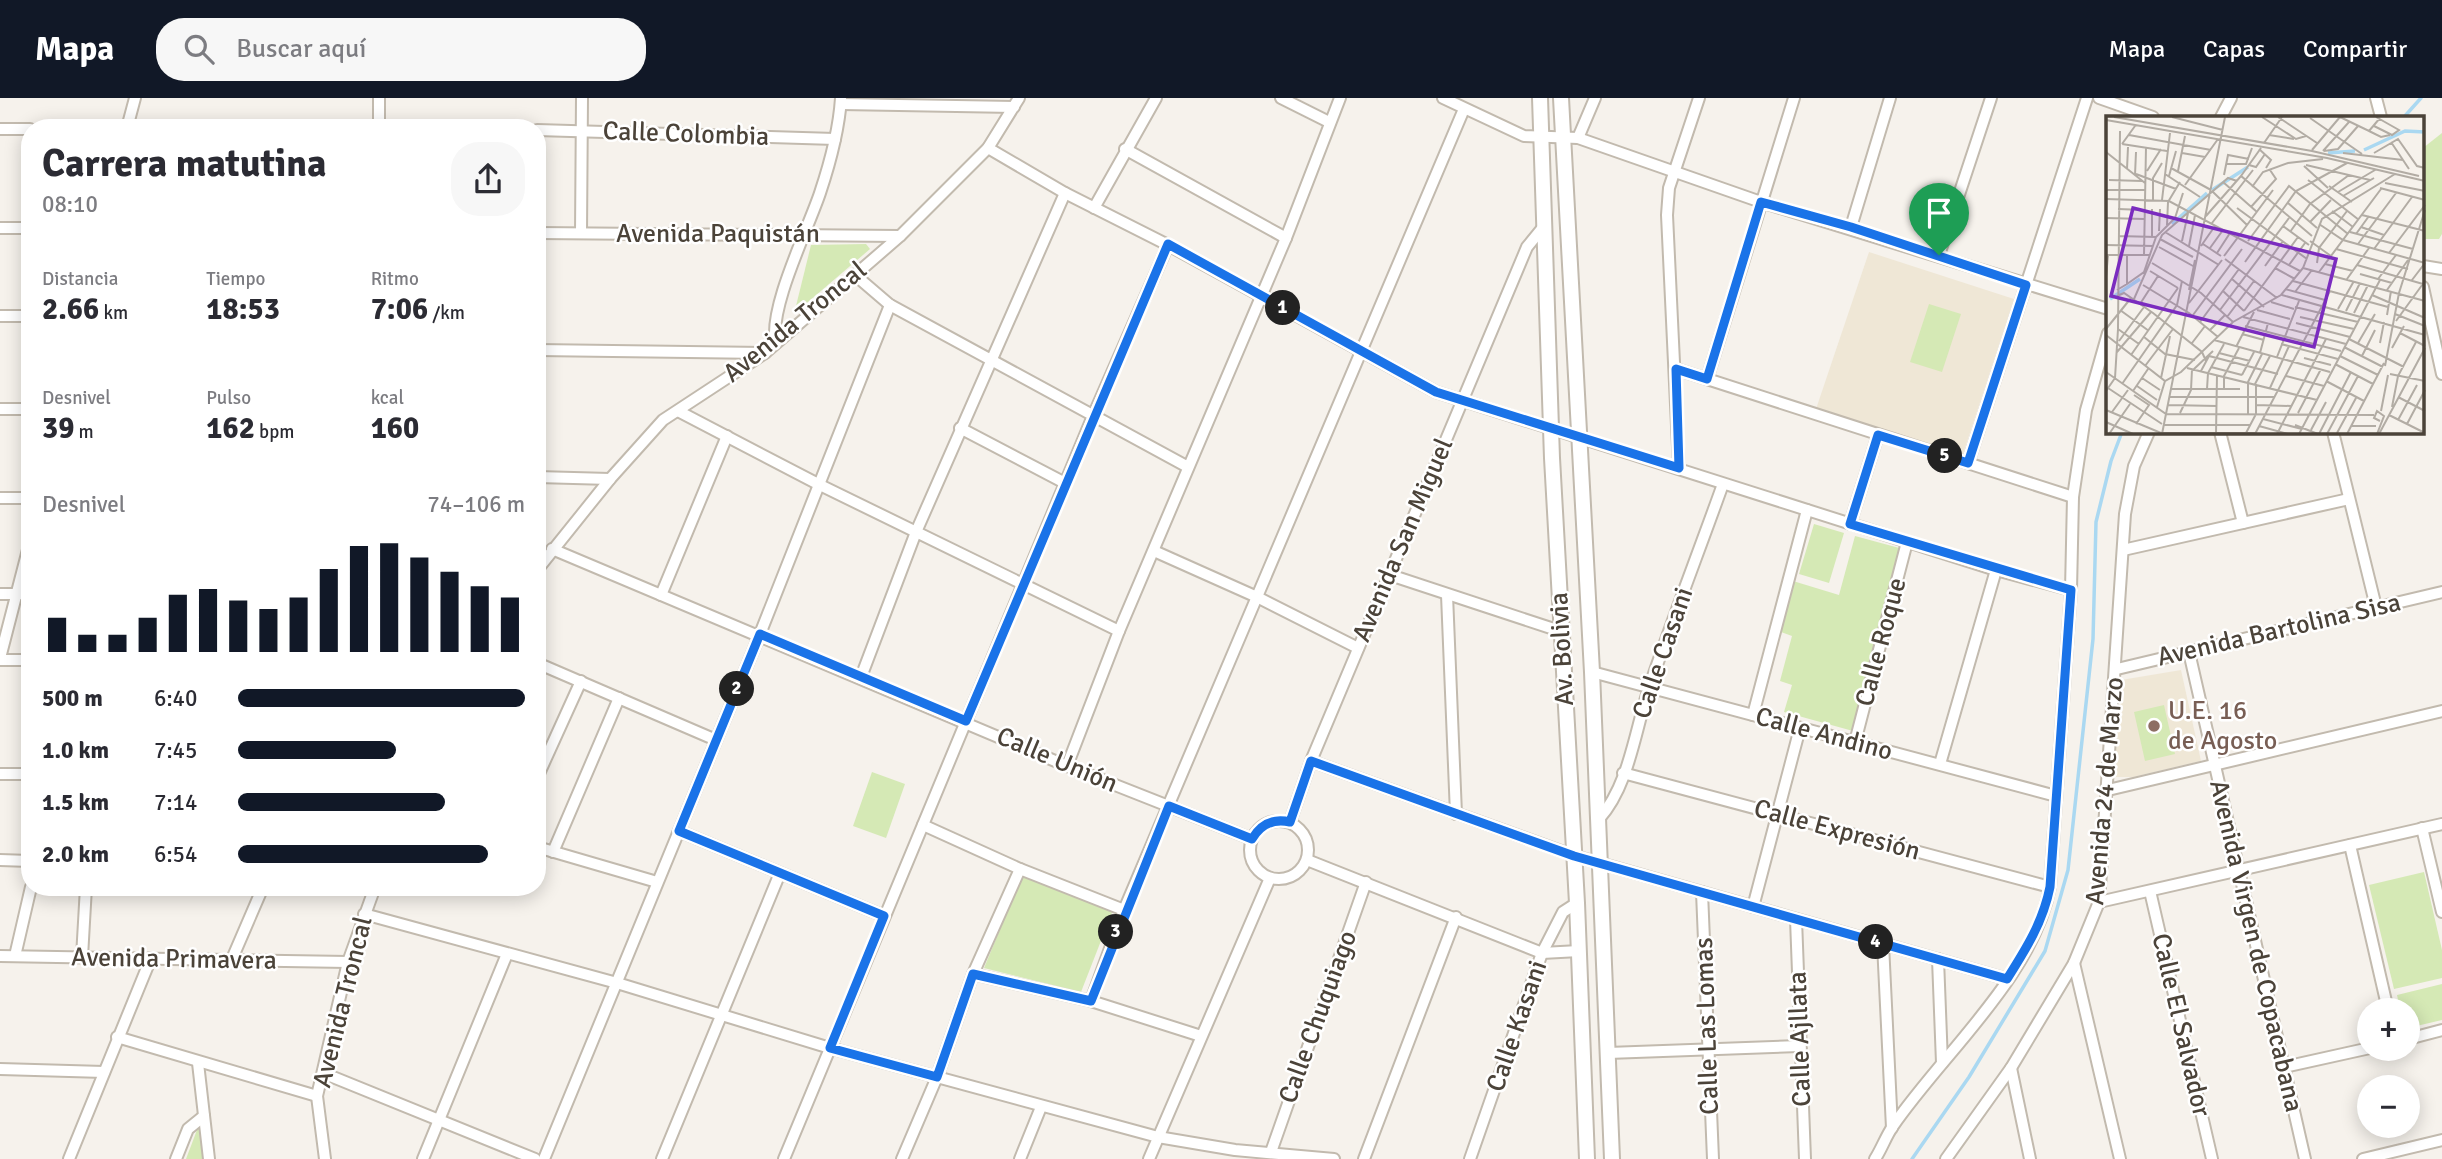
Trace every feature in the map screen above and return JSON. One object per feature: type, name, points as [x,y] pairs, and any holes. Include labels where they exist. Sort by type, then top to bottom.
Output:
[{"type":"street","points":[[130,119],[135,98]]},
{"type":"street","points":[[379,98],[379,119]]},
{"type":"street","points":[[581,233],[582,98]]},
{"type":"street","points":[[1094,208],[1156,98]]},
{"type":"street","points":[[1281,98],[1329,122]]},
{"type":"street","points":[[1067,766],[1119,631],[1286,238],[1340,98]]},
{"type":"street","points":[[1443,98],[1509,131],[1542,138],[1578,138],[1761,202],[1851,227],[2106,308]]},
{"type":"street","name":"Av. Bolivia","points":[[1540,98],[1550,427],[1577,903],[1587,1159]]},
{"type":"street","name":"Av. Bolivia","points":[[1561,98],[1592,673],[1612,1159]]},
{"type":"street","points":[[1578,138],[1595,98]]},
{"type":"street","points":[[1679,468],[1667,215],[1674,171],[1699,98]]},
{"type":"street","points":[[1707,379],[1794,98]]},
{"type":"street","points":[[1851,227],[1890,98]]},
{"type":"street","points":[[1939,255],[1991,98]]},
{"type":"street","points":[[1968,463],[2087,98]]},
{"type":"street","points":[[2099,98],[2128,103],[2151,116]]},
{"type":"street","points":[[2222,116],[2231,98]]},
{"type":"street","points":[[2378,99],[2379,116]]},
{"type":"street","points":[[776,343],[777,318],[835,139],[841,101],[1016,103]]},
{"type":"street","name":"Avenida Troncal","points":[[546,558],[610,479],[663,421],[765,353],[900,236],[988,148],[1016,103]]},
{"type":"street","points":[[1091,1001],[1125,910],[1464,110]]},
{"type":"street","points":[[0,128],[21,129]]},
{"type":"street","name":"Calle Colombia","points":[[546,130],[835,139]]},
{"type":"street","points":[[988,148],[1065,193],[1168,244],[1360,353],[1436,392],[1996,570],[2071,590]]},
{"type":"street","points":[[1125,149],[1286,238]]},
{"type":"street","points":[[860,677],[916,531],[1065,193]]},
{"type":"street","name":"Avenida San Miguel","points":[[1290,822],[1311,761],[1461,401],[1527,247],[1545,225]]},
{"type":"street","points":[[0,228],[21,228]]},
{"type":"street","name":"Avenida Paquistán","points":[[546,233],[900,236]]},
{"type":"street","points":[[784,1159],[1093,416],[1168,244]]},
{"type":"street","points":[[855,275],[890,304],[1188,467]]},
{"type":"street","points":[[2424,292],[2442,374]]},
{"type":"street","points":[[544,1159],[760,634],[890,304]]},
{"type":"street","points":[[0,316],[21,316]]},
{"type":"street","points":[[1875,1159],[1892,1128],[2007,979],[2045,912],[2050,887],[2071,590],[2073,497],[2086,410],[2106,340]]},
{"type":"street","points":[[546,350],[765,353]]},
{"type":"street","points":[[1676,369],[2073,497]]},
{"type":"street","points":[[0,409],[21,409]]},
{"type":"street","points":[[678,411],[820,485],[1119,631]]},
{"type":"street","points":[[960,428],[1065,483]]},
{"type":"street","name":"Avenida 24 de Marzo","points":[[1946,1159],[2011,1068],[2074,963],[2099,902],[2117,669],[2123,550],[2131,479],[2148,434]]},
{"type":"street","points":[[2221,434],[2244,523]]},
{"type":"street","points":[[2333,434],[2376,607]]},
{"type":"street","points":[[1850,524],[1878,435]]},
{"type":"street","points":[[661,595],[727,436]]},
{"type":"street","points":[[546,477],[610,479]]},
{"type":"street","name":"Calle Casani","points":[[1599,819],[1609,807],[1623,773],[1649,688],[1723,484]]},
{"type":"street","points":[[0,498],[21,498]]},
{"type":"street","points":[[2123,550],[2349,499]]},
{"type":"street","points":[[1753,715],[1807,510]]},
{"type":"street","name":"Calle Roque","points":[[1855,742],[1908,542]]},
{"type":"street","name":"Calle Unión","points":[[552,550],[760,634],[1067,766],[1252,839]]},
{"type":"street","points":[[1154,551],[1257,597],[1358,648]]},
{"type":"street","points":[[1940,764],[1996,570]]},
{"type":"street","points":[[1390,575],[1560,631]]},
{"type":"street","points":[[21,578],[0,659],[21,660]]},
{"type":"street","name":"Avenida Bartolina Sisa","points":[[2117,669],[2442,592]]},
{"type":"street","points":[[0,594],[21,594]]},
{"type":"street","points":[[1447,595],[1456,814]]},
{"type":"street","name":"Avenida Virgen de Copacabana","points":[[2189,652],[2305,1159]]},
{"type":"street","points":[[546,667],[716,740]]},
{"type":"street","name":"Calle Andino","points":[[1592,673],[2056,796]]},
{"type":"street","points":[[546,758],[581,681]]},
{"type":"street","points":[[553,852],[620,698]]},
{"type":"street","points":[[2108,790],[2442,711]]},
{"type":"street","points":[[1753,907],[1800,728]]},
{"type":"street","points":[[1311,761],[1574,856],[2007,979]]},
{"type":"street","name":"Calle Expresión","points":[[1623,773],[2050,887]]},
{"type":"street","points":[[0,774],[21,774]]},
{"type":"street","points":[[1281,820],[1290,822],[1304,833],[1309,851],[1307,860],[1297,874],[1279,879],[1270,878],[1262,874],[1251,858],[1252,839],[1263,825],[1281,820]]},
{"type":"street","points":[[2099,902],[2442,824]]},
{"type":"street","points":[[923,825],[1020,869],[1125,910]]},
{"type":"street","points":[[2422,828],[2442,912]]},
{"type":"street","points":[[679,831],[884,916]]},
{"type":"street","points":[[2350,845],[2385,998]]},
{"type":"street","points":[[546,850],[657,882]]},
{"type":"street","points":[[0,860],[21,860]]},
{"type":"street","points":[[1307,860],[1542,953],[1579,951]]},
{"type":"street","points":[[902,1159],[937,1077],[973,974],[1020,869]]},
{"type":"street","points":[[662,1159],[780,873]]},
{"type":"street","points":[[1149,1159],[1270,878]]},
{"type":"street","name":"Calle Chuquiago","points":[[1270,1152],[1366,882]]},
{"type":"street","name":"Calle El Salvador","points":[[2150,891],[2212,1159]]},
{"type":"street","name":"Calle Las Lomas","points":[[1702,892],[1713,1159]]},
{"type":"street","points":[[15,957],[29,896]]},
{"type":"street","points":[[82,957],[85,896]]},
{"type":"street","points":[[232,959],[259,896]]},
{"type":"street","name":"Avenida Troncal","points":[[325,1159],[317,1096],[348,962],[371,896]]},
{"type":"street","name":"Calle Kasani","points":[[1470,1159],[1542,953],[1557,921],[1577,903]]},
{"type":"street","points":[[364,914],[617,984],[830,1048],[1158,1137],[1236,1150],[1334,1159]]},
{"type":"street","points":[[1364,1159],[1456,917]]},
{"type":"street","name":"Calle Ajllata","points":[[1796,919],[1805,1159]]},
{"type":"street","points":[[1883,944],[1892,1128]]},
{"type":"street","points":[[423,1159],[507,954]]},
{"type":"street","name":"Avenida Primavera","points":[[0,956],[348,962]]},
{"type":"street","points":[[69,1159],[151,958]]},
{"type":"street","points":[[1938,959],[1942,1063]]},
{"type":"street","points":[[2074,963],[2120,1159]]},
{"type":"street","points":[[973,974],[1091,1001],[1201,1036]]},
{"type":"street","points":[[2420,1036],[2442,1030]]},
{"type":"street","points":[[117,1037],[317,1096]]},
{"type":"street","points":[[1608,1053],[1799,1046]]},
{"type":"street","points":[[2284,1067],[2357,1051]]},
{"type":"street","points":[[198,1063],[209,1159]]},
{"type":"street","points":[[2011,1068],[2030,1159]]},
{"type":"street","points":[[0,1069],[104,1072]]},
{"type":"street","points":[[323,1073],[535,1159]]},
{"type":"street","points":[[1020,1159],[1041,1107]]},
{"type":"street","points":[[176,1159],[188,1129],[204,1116]]},
{"type":"street","points":[[2363,1159],[2442,1140]]},
{"type":"shaded area","points":[[1869,252],[2014,299],[1962,457],[1816,409]]},
{"type":"shaded area","points":[[2181,670],[2201,761],[2133,777],[2114,777],[2121,680]]},
{"type":"green space","points":[[2442,133],[2442,234],[2439,239],[2424,239],[2424,147]]},
{"type":"green space","points":[[866,244],[870,249],[801,308],[796,306],[811,245]]},
{"type":"green space","points":[[1929,304],[1961,314],[1942,372],[1910,362]]},
{"type":"green space","points":[[1814,524],[1844,533],[1829,583],[1799,574]]},
{"type":"green space","points":[[1855,536],[1903,549],[1853,731],[1784,712],[1792,685],[1780,681],[1792,636],[1781,632],[1793,581],[1839,595]]},
{"type":"green space","points":[[2164,705],[2175,754],[2145,761],[2134,712]]},
{"type":"green space","points":[[872,772],[905,784],[886,838],[853,826]]},
{"type":"green space","points":[[2424,872],[2442,950],[2442,978],[2394,989],[2369,885]]},
{"type":"green space","points":[[1022,876],[1113,910],[1081,992],[984,968]]},
{"type":"green space","points":[[2442,984],[2442,1020],[2420,1025],[2420,998],[2398,998],[2397,995]]},
{"type":"green space","points":[[200,1122],[203,1159],[186,1159]]},
{"type":"waterway","points":[[2405,116],[2421,98]]},
{"type":"waterway","points":[[1912,1159],[1969,1077],[2045,951],[2068,870],[2093,639],[2096,522],[2111,461],[2121,434]]},
{"type":"place","name":"U.E. 16 de Agosto","points":[[2154,726]]},
{"type":"route","points":[[1761,202],[1939,255],[2026,285],[1968,463],[1878,435],[1850,524],[1996,570],[2071,590],[2050,887],[2045,912],[2036,932],[2007,979],[1574,856],[1311,761],[1290,822],[1272,821],[1263,825],[1252,839],[1169,806],[1125,910],[1091,1001],[973,974],[937,1077],[830,1048],[884,916],[679,831],[760,634],[966,721],[1168,244],[1360,353],[1436,392],[1679,468],[1676,369],[1707,379],[1761,202]]}]
